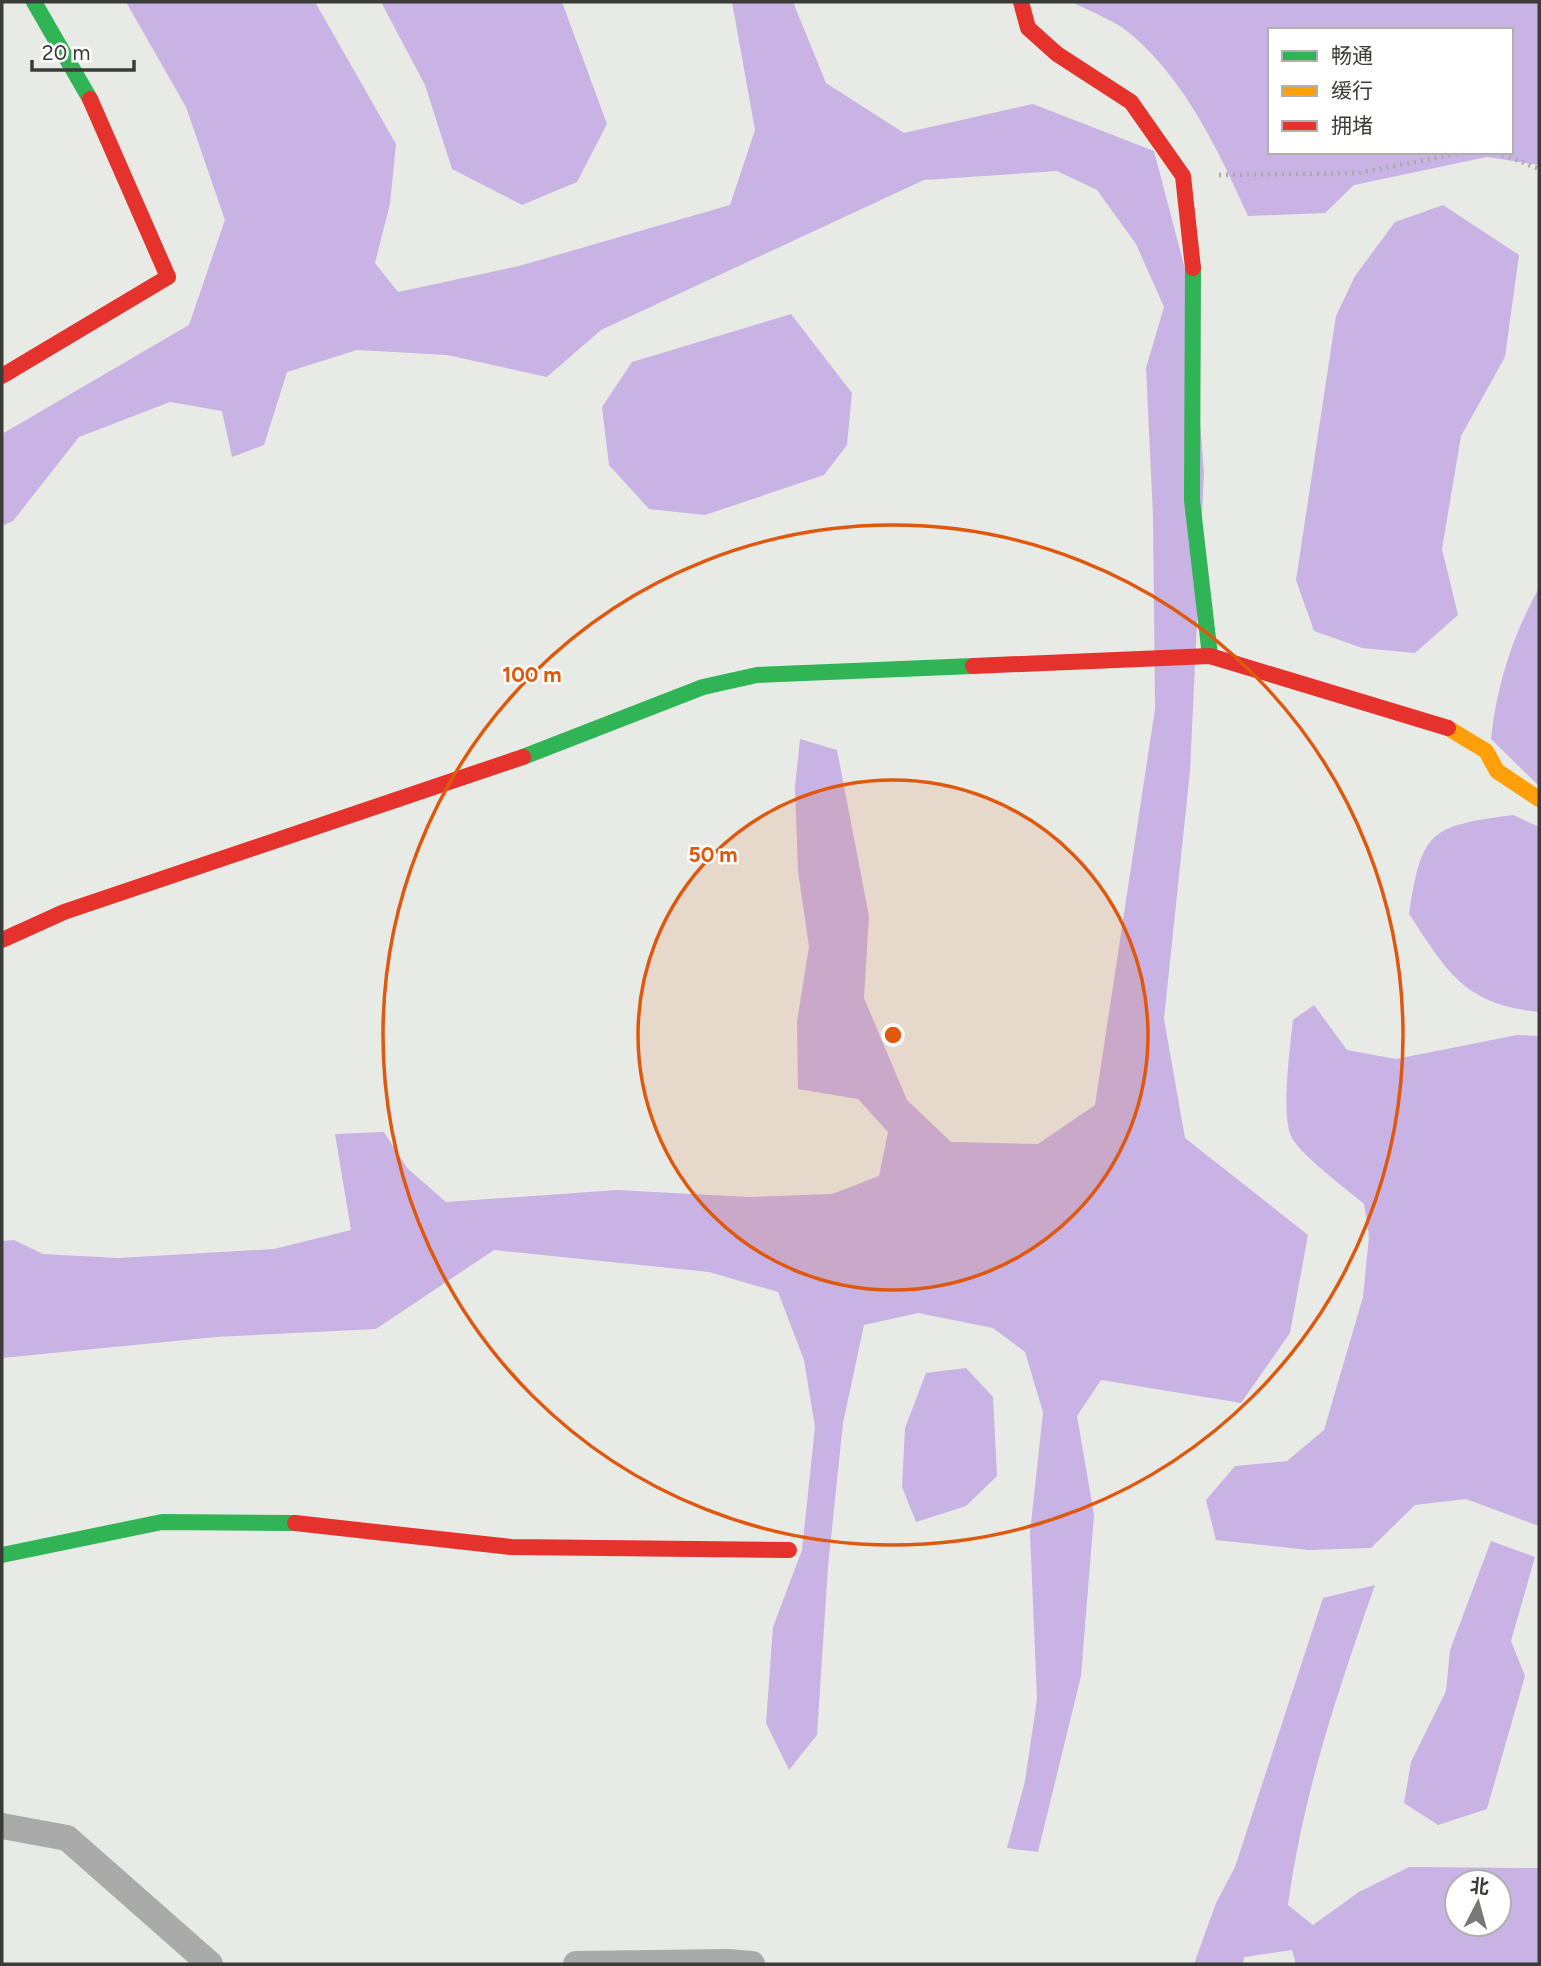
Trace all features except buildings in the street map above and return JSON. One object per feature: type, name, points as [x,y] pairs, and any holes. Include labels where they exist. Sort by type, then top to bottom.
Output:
[{"type":"street","points":[[2,376],[167,277],[89,98],[34,2]]},
{"type":"street","points":[[1021,2],[1028,28],[1057,54],[1131,102],[1183,176],[1194,254],[1192,499],[1210,656]]},
{"type":"street","points":[[2,940],[64,912],[480,774],[703,687],[757,675],[1210,656],[1334,691],[1451,729],[1486,751],[1497,771],[1539,799]]},
{"type":"street","points":[[2,1555],[162,1522],[311,1523],[510,1547],[789,1550]]},
{"type":"street","points":[[2,1826],[67,1838],[210,1964]]},
{"type":"street","points":[[576,1964],[752,1964]]},
{"type":"path","points":[[1183,176],[1359,173],[1456,154]]},
{"type":"path","points":[[1501,154],[1539,169]]},
{"type":"shaded area","points":[[126,2],[315,2],[396,144],[390,204],[375,263],[398,292],[519,266],[730,205],[755,130],[732,2],[793,2],[826,83],[904,133],[1033,104],[1154,151],[1190,288],[1204,473],[1190,771],[1164,1019],[1185,1138],[1308,1235],[1290,1333],[1241,1403],[1101,1380],[1077,1416],[1094,1515],[1081,1676],[1038,1852],[1007,1848],[1025,1781],[1037,1699],[1030,1533],[1043,1412],[1025,1352],[993,1328],[918,1313],[864,1325],[843,1423],[828,1567],[817,1735],[789,1770],[766,1723],[773,1627],[802,1550],[815,1427],[804,1360],[778,1292],[709,1272],[494,1250],[376,1329],[216,1337],[2,1358],[2,1241],[14,1240],[43,1254],[118,1258],[274,1249],[351,1230],[335,1134],[384,1132],[407,1168],[446,1202],[617,1190],[749,1197],[832,1194],[879,1176],[888,1132],[858,1099],[798,1089],[797,1021],[809,947],[798,871],[795,787],[800,739],[837,750],[869,916],[864,998],[907,1100],[951,1142],[1038,1144],[1095,1105],[1155,709],[1153,516],[1146,368],[1164,307],[1136,244],[1097,190],[1057,171],[924,180],[601,330],[547,377],[447,355],[357,350],[287,372],[264,445],[232,457],[222,411],[170,402],[79,437],[13,521],[2,526],[2,434],[189,325],[225,220],[186,107]]},
{"type":"shaded area","points":[[381,2],[562,2],[607,124],[577,182],[522,205],[452,169],[425,85]]},
{"type":"shaded area","points":[[1072,2],[1539,2],[1539,165],[1487,157],[1354,185],[1325,213],[1248,216],[1213,143],[1170,75],[1127,31]]},
{"type":"shaded area","points":[[1443,205],[1519,255],[1505,357],[1461,436],[1442,549],[1458,615],[1415,653],[1362,648],[1314,631],[1296,580],[1336,316],[1355,276],[1395,222]]},
{"type":"shaded area","points":[[791,314],[852,393],[847,445],[824,475],[705,515],[649,509],[609,465],[602,407],[632,362]]},
{"type":"shaded area","points":[[1539,588],[1539,786],[1491,739],[1507,661]]},
{"type":"shaded area","points":[[1513,815],[1539,827],[1539,1012],[1493,1002],[1460,982],[1435,953],[1409,914],[1419,865],[1425,849],[1434,838],[1463,823]]},
{"type":"shaded area","points":[[1314,1005],[1347,1050],[1396,1059],[1517,1035],[1539,1036],[1539,1526],[1466,1499],[1415,1505],[1371,1548],[1308,1550],[1216,1540],[1206,1500],[1235,1466],[1287,1461],[1324,1430],[1363,1297],[1369,1236],[1364,1204],[1302,1151],[1290,1134],[1288,1123],[1287,1078],[1293,1020]]},
{"type":"shaded area","points":[[966,1368],[993,1397],[997,1476],[966,1506],[916,1522],[902,1487],[905,1428],[926,1373]]},
{"type":"shaded area","points":[[1491,1541],[1535,1557],[1511,1641],[1525,1676],[1487,1809],[1438,1825],[1404,1803],[1411,1762],[1446,1691],[1450,1650]]},
{"type":"shaded area","points":[[1375,1585],[1323,1743],[1303,1822],[1288,1905],[1313,1925],[1359,1892],[1409,1867],[1538,1868],[1539,1964],[1296,1964],[1292,1950],[1244,1957],[1243,1964],[1194,1964],[1216,1903],[1235,1867],[1323,1598]]},
{"type":"traffic: fast","points":[[34,2],[90,99]]},
{"type":"traffic: fast","points":[[1193,268],[1192,500],[1210,656]]},
{"type":"traffic: fast","points":[[523,757],[703,687],[757,675],[973,666]]},
{"type":"traffic: fast","points":[[2,1555],[162,1522],[295,1523]]},
{"type":"traffic: slow","points":[[1448,728],[1486,751],[1497,771],[1539,799]]},
{"type":"traffic: jam","points":[[1021,2],[1028,28],[1057,54],[1131,102],[1183,176],[1193,268]]},
{"type":"traffic: jam","points":[[2,376],[168,277],[90,99]]},
{"type":"traffic: jam","points":[[973,666],[1210,656],[1448,728]]},
{"type":"traffic: jam","points":[[2,940],[64,912],[523,757]]},
{"type":"traffic: jam","points":[[295,1523],[511,1547],[789,1550]]}]
